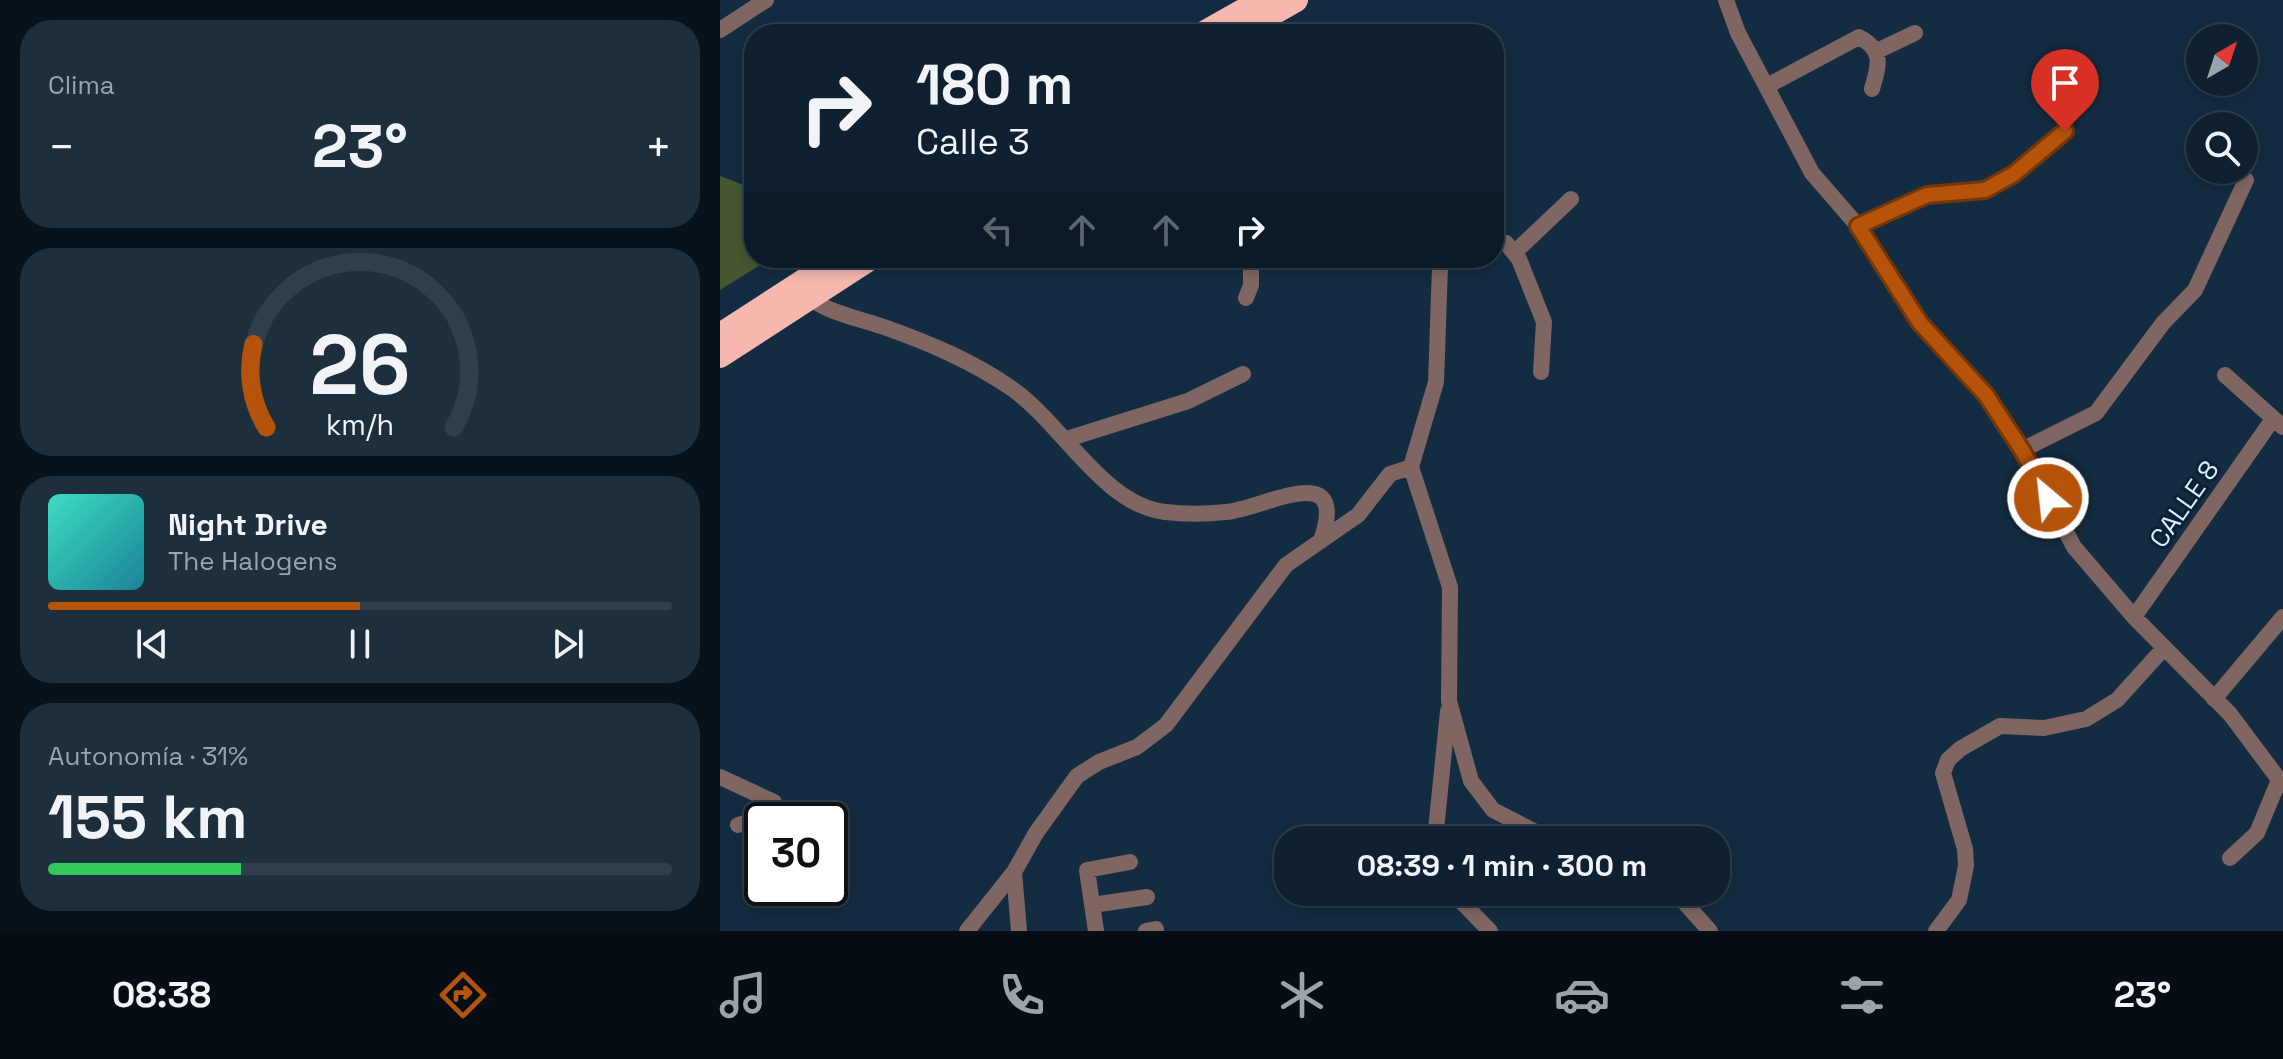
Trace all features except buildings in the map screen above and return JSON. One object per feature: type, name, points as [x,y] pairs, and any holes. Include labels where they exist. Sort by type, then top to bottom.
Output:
[{"type":"highway","points":[[1220,24],[1262,0]]},
{"type":"highway","points":[[1254,24],[1296,0]]},
{"type":"highway","points":[[720,356],[803,292],[828,268]]},
{"type":"highway","points":[[720,335],[851,268]]},
{"type":"street","points":[[720,30],[766,0]]},
{"type":"street","points":[[1726,0],[1738,33],[1812,173],[1858,226],[1920,323],[1986,395],[2022,450],[2074,547],[2134,617],[2214,699],[2281,783],[2257,833],[2230,858]]},
{"type":"street","points":[[1877,51],[1915,33]]},
{"type":"street","points":[[1767,86],[1859,37],[1877,51],[1878,70],[1872,89]]},
{"type":"street","points":[[1858,226],[1927,195],[1985,190],[2014,174],[2065,131]]},
{"type":"street","points":[[2022,450],[2096,413],[2163,323],[2195,290],[2244,184]]},
{"type":"street","points":[[1514,253],[1571,199]]},
{"type":"street","points":[[1504,243],[1514,253],[1544,322],[1541,372]]},
{"type":"street","points":[[1246,298],[1251,285],[1251,268]]},
{"type":"street","points":[[1436,826],[1449,701],[1450,587],[1411,467],[1436,382],[1440,268]]},
{"type":"street","points":[[803,292],[934,345],[981,370],[1041,411],[1119,495],[1138,505],[1165,512],[1227,512],[1301,492],[1314,493],[1326,503],[1329,513],[1321,541]]},
{"type":"street","points":[[1067,439],[1188,401],[1243,374]]},
{"type":"street","points":[[2225,375],[2278,423]]},
{"type":"street","name":"CALLE 8","points":[[2134,617],[2278,423]]},
{"type":"street","points":[[967,931],[1014,872],[1036,833],[1077,776],[1099,762],[1137,747],[1166,725],[1286,565],[1307,547],[1358,515],[1390,474],[1411,467]]},
{"type":"street","points":[[2214,699],[2283,617]]},
{"type":"street","points":[[1936,931],[1959,900],[1966,866],[1965,849],[1943,773],[1948,760],[1991,729],[2044,728],[2086,719],[2117,700],[2164,648]]},
{"type":"street","points":[[1449,701],[1471,781],[1493,810],[1524,826]]},
{"type":"street","points":[[720,777],[774,802],[769,815],[738,825]]},
{"type":"street","points":[[1096,931],[1087,870],[1130,862]]},
{"type":"street","points":[[1014,872],[1019,931]]},
{"type":"street","points":[[1092,905],[1147,897]]},
{"type":"street","points":[[1466,906],[1490,931]]},
{"type":"street","points":[[1688,906],[1710,931]]},
{"type":"green space","points":[[720,176],[744,185],[744,268],[755,268],[720,290]]},
{"type":"route","points":[[2048,498],[2022,450],[1986,395],[1920,323],[1858,226],[1927,195],[1985,190],[2014,174],[2065,131]]}]
